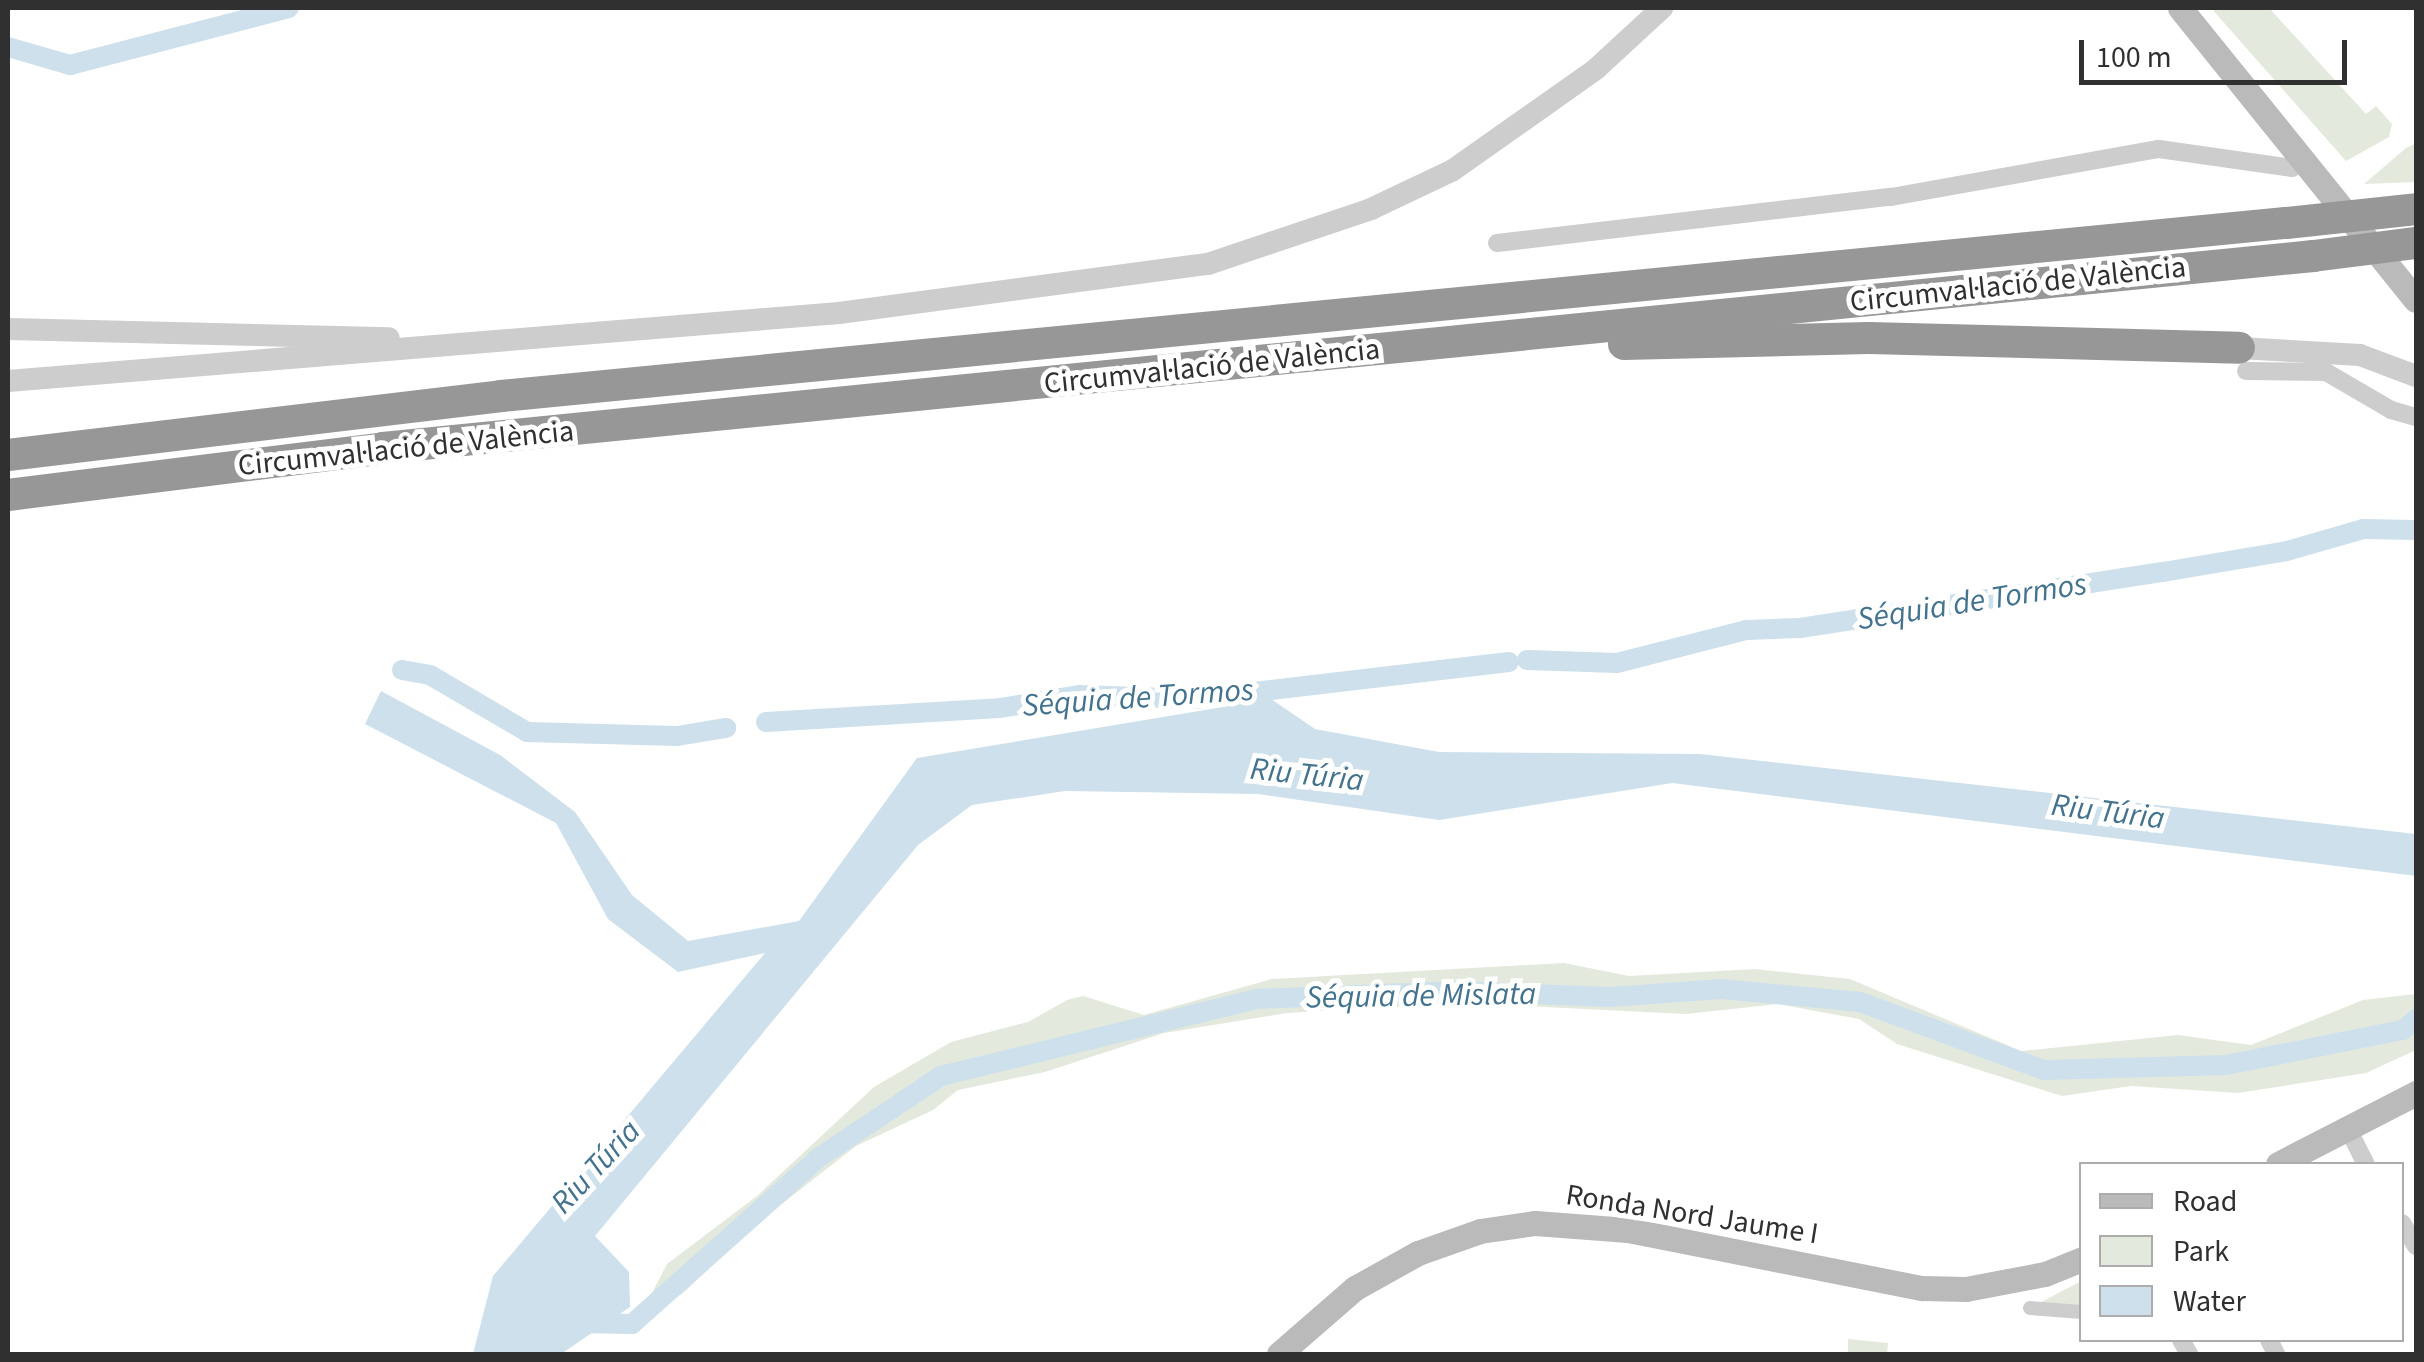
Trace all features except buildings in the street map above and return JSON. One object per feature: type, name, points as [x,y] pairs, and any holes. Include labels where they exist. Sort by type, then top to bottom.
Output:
[{"type":"highway","points":[[2377,213],[2396,198],[2416,195]]},
{"type":"highway","name":"Circumval·lació de València","points":[[8,455],[502,396],[2416,209]]},
{"type":"highway","name":"Circumval·lació de València","points":[[8,495],[383,448],[2416,243]]},
{"type":"highway","points":[[1224,366],[1597,344],[1868,338],[2243,360]]},
{"type":"main road","points":[[2180,8],[2414,291]]},
{"type":"main road","points":[[2282,1162],[2416,1094]]},
{"type":"main road","name":"Ronda Nord Jaume I","points":[[1278,1354],[1355,1288],[1418,1253],[1480,1231],[1535,1223],[1628,1230],[1922,1288],[1998,1283],[2079,1260]]},
{"type":"main road","name":"Ronda Nord Jaume I","points":[[1300,1354],[1315,1326]]},
{"type":"street","points":[[8,380],[840,313],[1208,264],[1372,209],[1453,170],[1596,69],[1662,8]]},
{"type":"street","points":[[1497,243],[1874,200],[2159,149],[2292,168],[2307,160]]},
{"type":"street","points":[[8,329],[294,332],[442,344]]},
{"type":"street","points":[[2243,360],[2360,355],[2416,376]]},
{"type":"street","points":[[2243,360],[2326,372],[2391,410],[2416,416]]},
{"type":"street","points":[[2348,1129],[2365,1162]]},
{"type":"street","points":[[2030,1308],[2079,1312]]},
{"type":"green space","points":[[2211,8],[2269,8],[2366,114],[2376,106],[2392,124],[2389,137],[2346,161]]},
{"type":"green space","points":[[2416,143],[2416,182],[2364,184],[2406,148]]},
{"type":"green space","points":[[1564,963],[1629,976],[1755,969],[1850,979],[2021,1051],[2178,1035],[2251,1045],[2363,1000],[2416,994],[2416,1050],[2366,1073],[2238,1093],[2131,1086],[2062,1096],[1897,1044],[1859,1019],[1778,1004],[1686,1014],[1460,1003],[1287,1013],[1164,1033],[1045,1072],[958,1090],[933,1110],[856,1146],[755,1225],[682,1294],[664,1302],[652,1293],[667,1264],[757,1196],[874,1087],[951,1042],[1028,1022],[1067,1000],[1083,996],[1144,1015],[1272,979]]},
{"type":"green space","points":[[2079,1282],[2079,1312],[2030,1308]]},
{"type":"green space","points":[[1848,1339],[1888,1343],[1887,1354],[1848,1354]]},
{"type":"water","name":"Riu Túria","points":[[381,691],[500,755],[575,812],[632,895],[688,941],[799,921],[917,758],[1271,699],[1315,729],[1439,752],[1700,754],[2416,834],[2416,876],[1672,783],[1439,820],[1258,794],[1065,791],[972,805],[918,845],[595,1236],[629,1272],[630,1307],[561,1354],[473,1354],[493,1276],[765,953],[678,972],[608,919],[556,823],[365,724]]},
{"type":"waterway","points":[[8,47],[70,65],[289,8]]},
{"type":"waterway","name":"Séquia de Tormos","points":[[1527,660],[1617,663],[1746,630],[1800,628],[2163,572],[2287,551],[2363,529],[2416,530]]},
{"type":"waterway","name":"Séquia de Tormos","points":[[766,722],[1000,708],[1079,695],[1194,699],[1509,662]]},
{"type":"waterway","name":"Séquia de Tormos","points":[[402,670],[430,675],[527,732],[677,736],[726,728]]},
{"type":"waterway","name":"Séquia de Mislata","points":[[574,1323],[632,1324],[818,1158],[941,1076],[1256,999],[1455,991],[1610,997],[1721,989],[1860,1002],[2044,1070],[2226,1065],[2403,1030],[2416,1019]]}]
